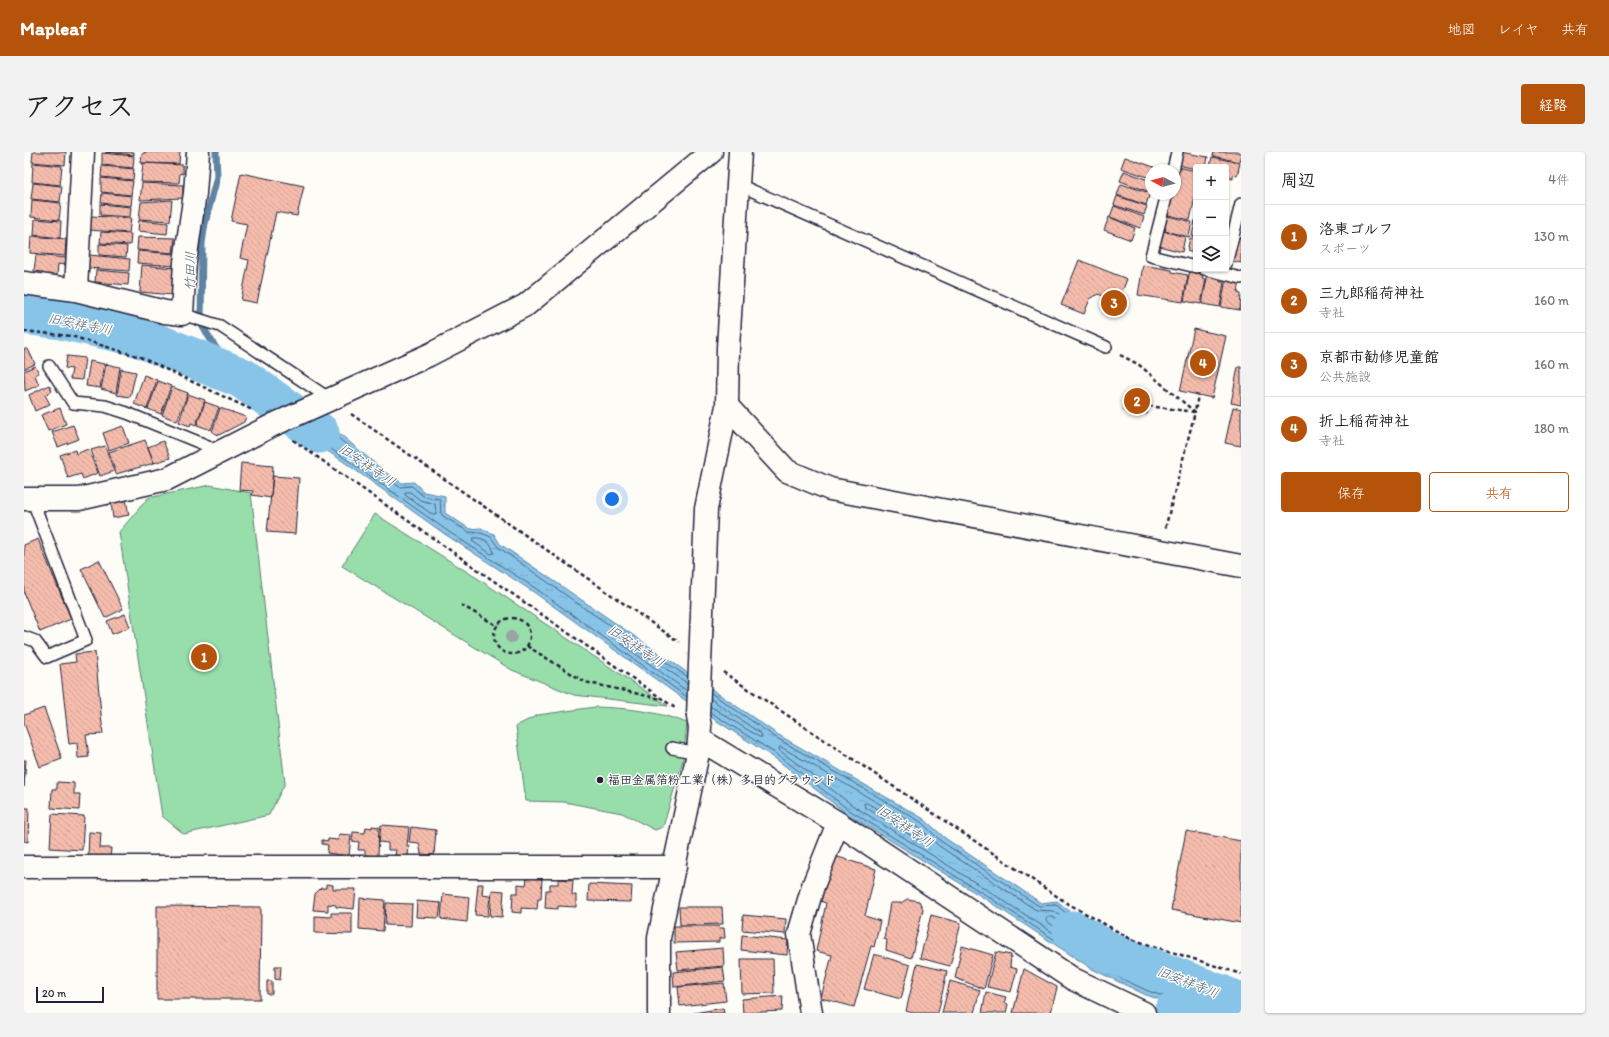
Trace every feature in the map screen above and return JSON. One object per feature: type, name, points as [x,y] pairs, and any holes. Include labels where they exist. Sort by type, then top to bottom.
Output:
[{"type":"street","points":[[76,290],[83,152]]},
{"type":"street","points":[[24,283],[76,290],[186,316],[185,262],[195,193],[198,152]]},
{"type":"street","points":[[28,499],[79,498],[167,480],[273,425],[429,355],[526,304],[710,152]]},
{"type":"street","points":[[659,1013],[659,938],[675,867],[699,734],[706,509],[726,406],[737,184],[740,152]]},
{"type":"street","points":[[726,406],[787,471],[830,489],[1241,566]]},
{"type":"street","points":[[699,734],[838,823],[1073,979],[1131,1011]]},
{"type":"street","points":[[811,1013],[799,934],[813,886],[838,823]]},
{"type":"street","points":[[24,867],[675,867]]},
{"type":"lane","points":[[1174,164],[1177,152]]},
{"type":"lane","points":[[737,184],[1106,348]]},
{"type":"lane","points":[[1166,200],[1152,256],[1193,266]]},
{"type":"lane","points":[[1229,253],[1241,204]]},
{"type":"lane","points":[[1229,271],[1241,278]]},
{"type":"lane","points":[[186,316],[220,326],[330,399]]},
{"type":"lane","points":[[49,366],[73,403],[105,406],[128,413],[208,446],[214,456]]},
{"type":"lane","points":[[24,637],[35,641],[47,657],[86,640],[28,499]]},
{"type":"lane","points":[[672,748],[699,734]]},
{"type":"path","points":[[24,331],[71,336],[140,357],[255,412],[664,700],[699,734]]},
{"type":"path","points":[[1106,348],[1138,364],[1195,412]]},
{"type":"path","points":[[1167,523],[1198,396]]},
{"type":"path","points":[[330,399],[701,660],[1068,903],[1130,939],[1241,974]]},
{"type":"path","points":[[1149,406],[1195,412]]},
{"type":"path","points":[[461,605],[498,626]]},
{"type":"path","points":[[512,619],[522,622],[529,631],[530,637],[528,646],[521,652],[515,654],[504,652],[496,642],[495,631],[498,626],[502,622],[512,619]]},
{"type":"path","points":[[528,646],[585,682],[664,700]]},
{"type":"green space","points":[[210,485],[251,493],[285,783],[269,815],[184,834],[162,816],[119,532],[148,498]]},
{"type":"green space","points":[[375,514],[477,578],[668,706],[574,695],[512,670],[342,566]]},
{"type":"green space","name":"福田金属箔粉工業（株）多目的グラウンド","points":[[595,707],[642,711],[687,723],[683,760],[663,827],[655,830],[622,813],[564,802],[526,801],[516,726],[538,715]]},
{"type":"water","points":[[289,391],[385,472],[402,483],[414,482],[424,492],[445,496],[445,513],[470,529],[481,528],[494,534],[500,544],[777,734],[924,819],[945,838],[1041,903],[1057,901],[1085,923],[1084,937],[1171,979],[1193,993],[1241,999],[1241,1013],[1202,1013],[1146,995],[1094,970],[979,895],[846,813],[776,759],[689,703],[532,591],[446,535],[344,462],[262,408]]},
{"type":"building","points":[[33,152],[66,152],[65,165],[32,162]]},
{"type":"building","points":[[105,152],[134,152],[134,155]]},
{"type":"building","points":[[144,152],[180,152],[179,164],[141,163],[142,154],[144,154]]},
{"type":"building","points":[[1180,152],[1208,157],[1207,164],[1193,164],[1193,168],[1178,164]]},
{"type":"building","points":[[1214,152],[1241,152],[1239,162],[1213,156]]},
{"type":"building","points":[[102,153],[134,156],[133,168],[102,165]]},
{"type":"building","points":[[1125,157],[1145,164],[1145,176],[1121,168]]},
{"type":"building","points":[[1212,157],[1240,163],[1237,176],[1233,175],[1233,179],[1229,178],[1229,164],[1211,164]]},
{"type":"building","points":[[33,163],[62,166],[60,185],[32,182]]},
{"type":"building","points":[[143,163],[183,165],[183,174],[180,173],[179,183],[141,182]]},
{"type":"building","points":[[102,166],[134,169],[133,180],[101,177]]},
{"type":"building","points":[[1181,168],[1193,170],[1193,206],[1190,220],[1168,215],[1172,200],[1181,200]]},
{"type":"building","points":[[1124,171],[1145,179],[1145,190],[1120,181]]},
{"type":"building","points":[[241,173],[304,186],[297,216],[276,212],[257,303],[241,300],[249,260],[240,258],[247,224],[231,221]]},
{"type":"building","points":[[101,178],[133,181],[131,195],[101,192]]},
{"type":"building","points":[[33,183],[62,186],[60,202],[31,199]]},
{"type":"building","points":[[142,183],[183,185],[183,198],[140,200]]},
{"type":"building","points":[[1121,184],[1145,191],[1145,200],[1148,200],[1146,205],[1117,195]]},
{"type":"building","points":[[102,193],[132,196],[131,206],[101,203]]},
{"type":"building","points":[[1117,196],[1147,206],[1144,215],[1114,205]]},
{"type":"building","points":[[32,200],[61,203],[59,220],[31,217]]},
{"type":"building","points":[[172,200],[170,221],[139,219],[141,202]]},
{"type":"building","points":[[100,204],[131,207],[130,217],[100,215]]},
{"type":"building","points":[[1114,206],[1144,217],[1140,228],[1110,217]]},
{"type":"building","points":[[1164,215],[1192,222],[1189,237],[1165,231],[1166,228],[1161,227]]},
{"type":"building","points":[[90,216],[131,218],[129,233],[89,230]]},
{"type":"building","points":[[1109,217],[1135,228],[1131,240],[1104,230]]},
{"type":"building","points":[[35,219],[61,221],[60,238],[34,235]]},
{"type":"building","points":[[139,220],[168,223],[167,234],[138,231]]},
{"type":"building","points":[[1163,231],[1185,237],[1182,252],[1159,246]]},
{"type":"building","points":[[101,232],[131,234],[130,245],[100,243]]},
{"type":"building","points":[[31,236],[66,239],[65,256],[30,253]]},
{"type":"building","points":[[138,237],[175,238],[173,253],[137,250]]},
{"type":"building","points":[[1235,237],[1241,238],[1241,263],[1229,260]]},
{"type":"building","points":[[1190,238],[1193,238],[1193,253],[1187,251]]},
{"type":"building","points":[[99,244],[127,246],[126,257],[99,255]]},
{"type":"building","points":[[138,251],[176,254],[175,266],[137,263]]},
{"type":"building","points":[[36,255],[66,258],[65,265],[58,264],[57,276],[42,275],[42,272],[34,271]]},
{"type":"building","points":[[89,255],[130,259],[129,271],[88,268]]},
{"type":"building","points":[[1079,260],[1127,279],[1118,302],[1098,294],[1090,299],[1084,314],[1061,305]]},
{"type":"building","points":[[142,265],[175,268],[173,295],[140,292]]},
{"type":"building","points":[[1143,265],[1172,270],[1172,272],[1188,275],[1183,302],[1138,295]]},
{"type":"building","points":[[96,270],[129,273],[128,285],[95,282]]},
{"type":"building","points":[[1190,270],[1193,272],[1203,273],[1202,278],[1206,279],[1201,304],[1184,301]]},
{"type":"building","points":[[1208,273],[1221,276],[1220,282],[1224,282],[1220,307],[1202,304]]},
{"type":"building","points":[[1226,278],[1240,280],[1238,293],[1241,294],[1240,310],[1221,307]]},
{"type":"building","points":[[1194,329],[1226,336],[1212,398],[1180,391]]},
{"type":"building","points":[[24,349],[28,349],[35,364],[24,369]]},
{"type":"building","points":[[67,356],[85,358],[82,380],[70,379],[72,369],[65,368]]},
{"type":"building","points":[[90,361],[104,364],[100,388],[86,386]]},
{"type":"building","points":[[106,364],[120,367],[116,393],[101,389]]},
{"type":"building","points":[[35,366],[39,373],[35,375],[39,385],[25,391],[24,371]]},
{"type":"building","points":[[1238,367],[1241,367],[1241,405],[1231,403]]},
{"type":"building","points":[[121,369],[136,372],[130,397],[117,395]]},
{"type":"building","points":[[144,375],[157,380],[147,409],[134,404]]},
{"type":"building","points":[[158,381],[171,386],[161,414],[148,409]]},
{"type":"building","points":[[49,385],[52,391],[45,395],[50,404],[35,411],[29,395]]},
{"type":"building","points":[[172,387],[188,393],[177,421],[162,415]]},
{"type":"building","points":[[1127,392],[1151,396],[1147,414],[1123,410]]},
{"type":"building","points":[[188,394],[205,400],[196,425],[191,423],[190,426],[179,422]]},
{"type":"building","points":[[205,402],[219,407],[211,430],[197,425]]},
{"type":"building","points":[[1233,407],[1241,409],[1241,446],[1225,443]]},
{"type":"building","points":[[60,408],[66,424],[48,431],[41,415]]},
{"type":"building","points":[[220,408],[246,417],[244,422],[219,435],[212,432]]},
{"type":"building","points":[[73,425],[79,439],[58,447],[52,432]]},
{"type":"building","points":[[123,426],[129,443],[109,450],[103,433]]},
{"type":"building","points":[[145,440],[154,463],[116,474],[109,452]]},
{"type":"building","points":[[163,441],[170,458],[154,463],[148,447]]},
{"type":"building","points":[[105,446],[114,471],[100,476],[91,450]]},
{"type":"building","points":[[88,449],[98,473],[83,479],[81,474],[68,478],[60,455],[75,450],[76,454]]},
{"type":"building","points":[[241,463],[273,466],[271,498],[252,495],[253,491],[239,490]]},
{"type":"building","points":[[273,476],[299,478],[295,534],[267,532]]},
{"type":"building","points":[[126,500],[129,515],[113,518],[111,502]]},
{"type":"building","points":[[38,539],[71,619],[40,632],[24,593],[24,545]]},
{"type":"building","points":[[99,560],[123,609],[105,618],[81,569]]},
{"type":"building","points":[[125,614],[130,627],[112,634],[107,621]]},
{"type":"building","points":[[95,652],[103,734],[86,735],[89,757],[78,758],[77,743],[69,744],[60,664],[76,662],[75,654]]},
{"type":"building","points":[[44,708],[62,759],[40,767],[24,723],[24,715]]},
{"type":"building","points":[[24,760],[26,760],[24,787]]},
{"type":"building","points":[[57,782],[74,783],[74,794],[80,794],[79,810],[51,808],[52,789],[57,789]]},
{"type":"building","points":[[24,808],[29,808],[28,842],[24,841]]},
{"type":"building","points":[[52,814],[84,816],[82,850],[50,848]]},
{"type":"building","points":[[381,825],[409,827],[407,846],[409,846],[408,856],[395,855],[396,850],[388,850],[388,843],[379,842]]},
{"type":"building","points":[[372,826],[379,827],[378,856],[365,855],[365,850],[358,850],[359,842],[352,841],[353,832],[365,833],[366,827],[372,828]]},
{"type":"building","points":[[411,827],[436,830],[434,855],[421,854],[419,843],[409,842]]},
{"type":"building","points":[[1186,831],[1241,841],[1241,923],[1171,910]]},
{"type":"building","points":[[89,832],[101,833],[100,848],[111,848],[110,860],[88,859]]},
{"type":"building","points":[[339,834],[351,835],[349,856],[327,853],[328,845],[322,844],[322,840],[338,840]]},
{"type":"building","points":[[835,856],[876,869],[865,916],[880,921],[874,947],[871,946],[854,1007],[821,998],[832,955],[816,951],[826,903],[820,901]]},
{"type":"building","points":[[527,878],[542,879],[541,899],[538,899],[537,909],[521,908],[521,913],[512,912],[513,893],[518,893],[518,884],[526,885]]},
{"type":"building","points":[[558,879],[573,880],[572,895],[576,895],[576,907],[558,906],[558,909],[545,908],[546,890],[550,890],[550,884],[558,884]]},
{"type":"building","points":[[326,884],[333,885],[333,889],[356,889],[354,909],[336,907],[336,905],[328,904],[328,911],[313,910],[315,894],[321,888],[326,888]]},
{"type":"building","points":[[478,884],[483,884],[482,895],[490,896],[488,916],[475,915]]},
{"type":"building","points":[[589,884],[632,886],[631,902],[588,901]]},
{"type":"building","points":[[492,890],[504,891],[502,917],[490,916]]},
{"type":"building","points":[[443,894],[469,897],[467,922],[441,919]]},
{"type":"building","points":[[360,898],[385,900],[383,931],[359,929]]},
{"type":"building","points":[[907,899],[919,901],[923,909],[911,958],[886,950],[887,940],[884,939],[890,903],[901,903]]},
{"type":"building","points":[[417,901],[441,903],[439,918],[416,917]]},
{"type":"building","points":[[386,903],[412,904],[411,926],[385,925]]},
{"type":"building","points":[[157,906],[261,907],[260,999],[157,999]]},
{"type":"building","points":[[679,907],[722,907],[723,924],[680,925]]},
{"type":"building","points":[[331,913],[352,913],[352,934],[315,933],[315,916],[331,917]]},
{"type":"building","points":[[743,915],[786,919],[785,934],[742,930]]},
{"type":"building","points":[[931,915],[961,923],[950,966],[920,958]]},
{"type":"building","points":[[674,926],[719,926],[719,928],[724,928],[725,938],[719,938],[719,942],[674,943]]},
{"type":"building","points":[[742,935],[788,940],[787,955],[741,950]]},
{"type":"building","points":[[962,946],[993,955],[984,989],[955,978]]},
{"type":"building","points":[[723,948],[724,966],[678,970],[676,952]]},
{"type":"building","points":[[996,952],[1011,955],[1010,967],[1017,969],[1011,992],[987,987]]},
{"type":"building","points":[[874,954],[910,965],[901,999],[864,989]]},
{"type":"building","points":[[741,959],[773,959],[774,993],[742,994]]},
{"type":"building","points":[[917,964],[947,971],[938,1013],[913,1013],[906,1011]]},
{"type":"building","points":[[275,966],[281,966],[280,980],[275,979]]},
{"type":"building","points":[[723,967],[725,981],[674,987],[673,972]]},
{"type":"building","points":[[1024,969],[1057,987],[1051,1013],[1013,1013]]},
{"type":"building","points":[[267,981],[272,981],[272,994],[267,994]]},
{"type":"building","points":[[950,981],[980,990],[974,1013],[942,1013]]},
{"type":"building","points":[[724,983],[726,1001],[680,1006],[678,987]]},
{"type":"building","points":[[986,992],[1006,997],[1004,1003],[1008,1004],[1006,1013],[982,1013]]},
{"type":"building","points":[[783,996],[782,1011],[743,1013],[742,999]]},
{"type":"building","points":[[723,1008],[724,1013],[694,1013]]},
{"type":"waterway","name":"竹田川","points":[[216,152],[217,177],[205,223],[202,243],[201,324],[216,348],[242,378]]},
{"type":"waterway","name":"旧安祥寺川","points":[[24,314],[61,319],[137,336],[242,378],[319,433]]},
{"type":"waterway","name":"旧安祥寺川","points":[[1073,931],[1107,951],[1241,1003]]},
{"type":"waterway","points":[[1174,1013],[1219,994]]},
{"type":"place","name":"京都市勧修児童館","points":[[1114,303]]},
{"type":"place","name":"折上稲荷神社","points":[[1203,363]]},
{"type":"place","name":"三九郎稲荷神社","points":[[1137,401]]},
{"type":"place","name":"洛東ゴルフ","points":[[204,657]]},
{"type":"place","name":"福田金属箔粉工業（株）多目的グラウンド","points":[[600,780]]}]
